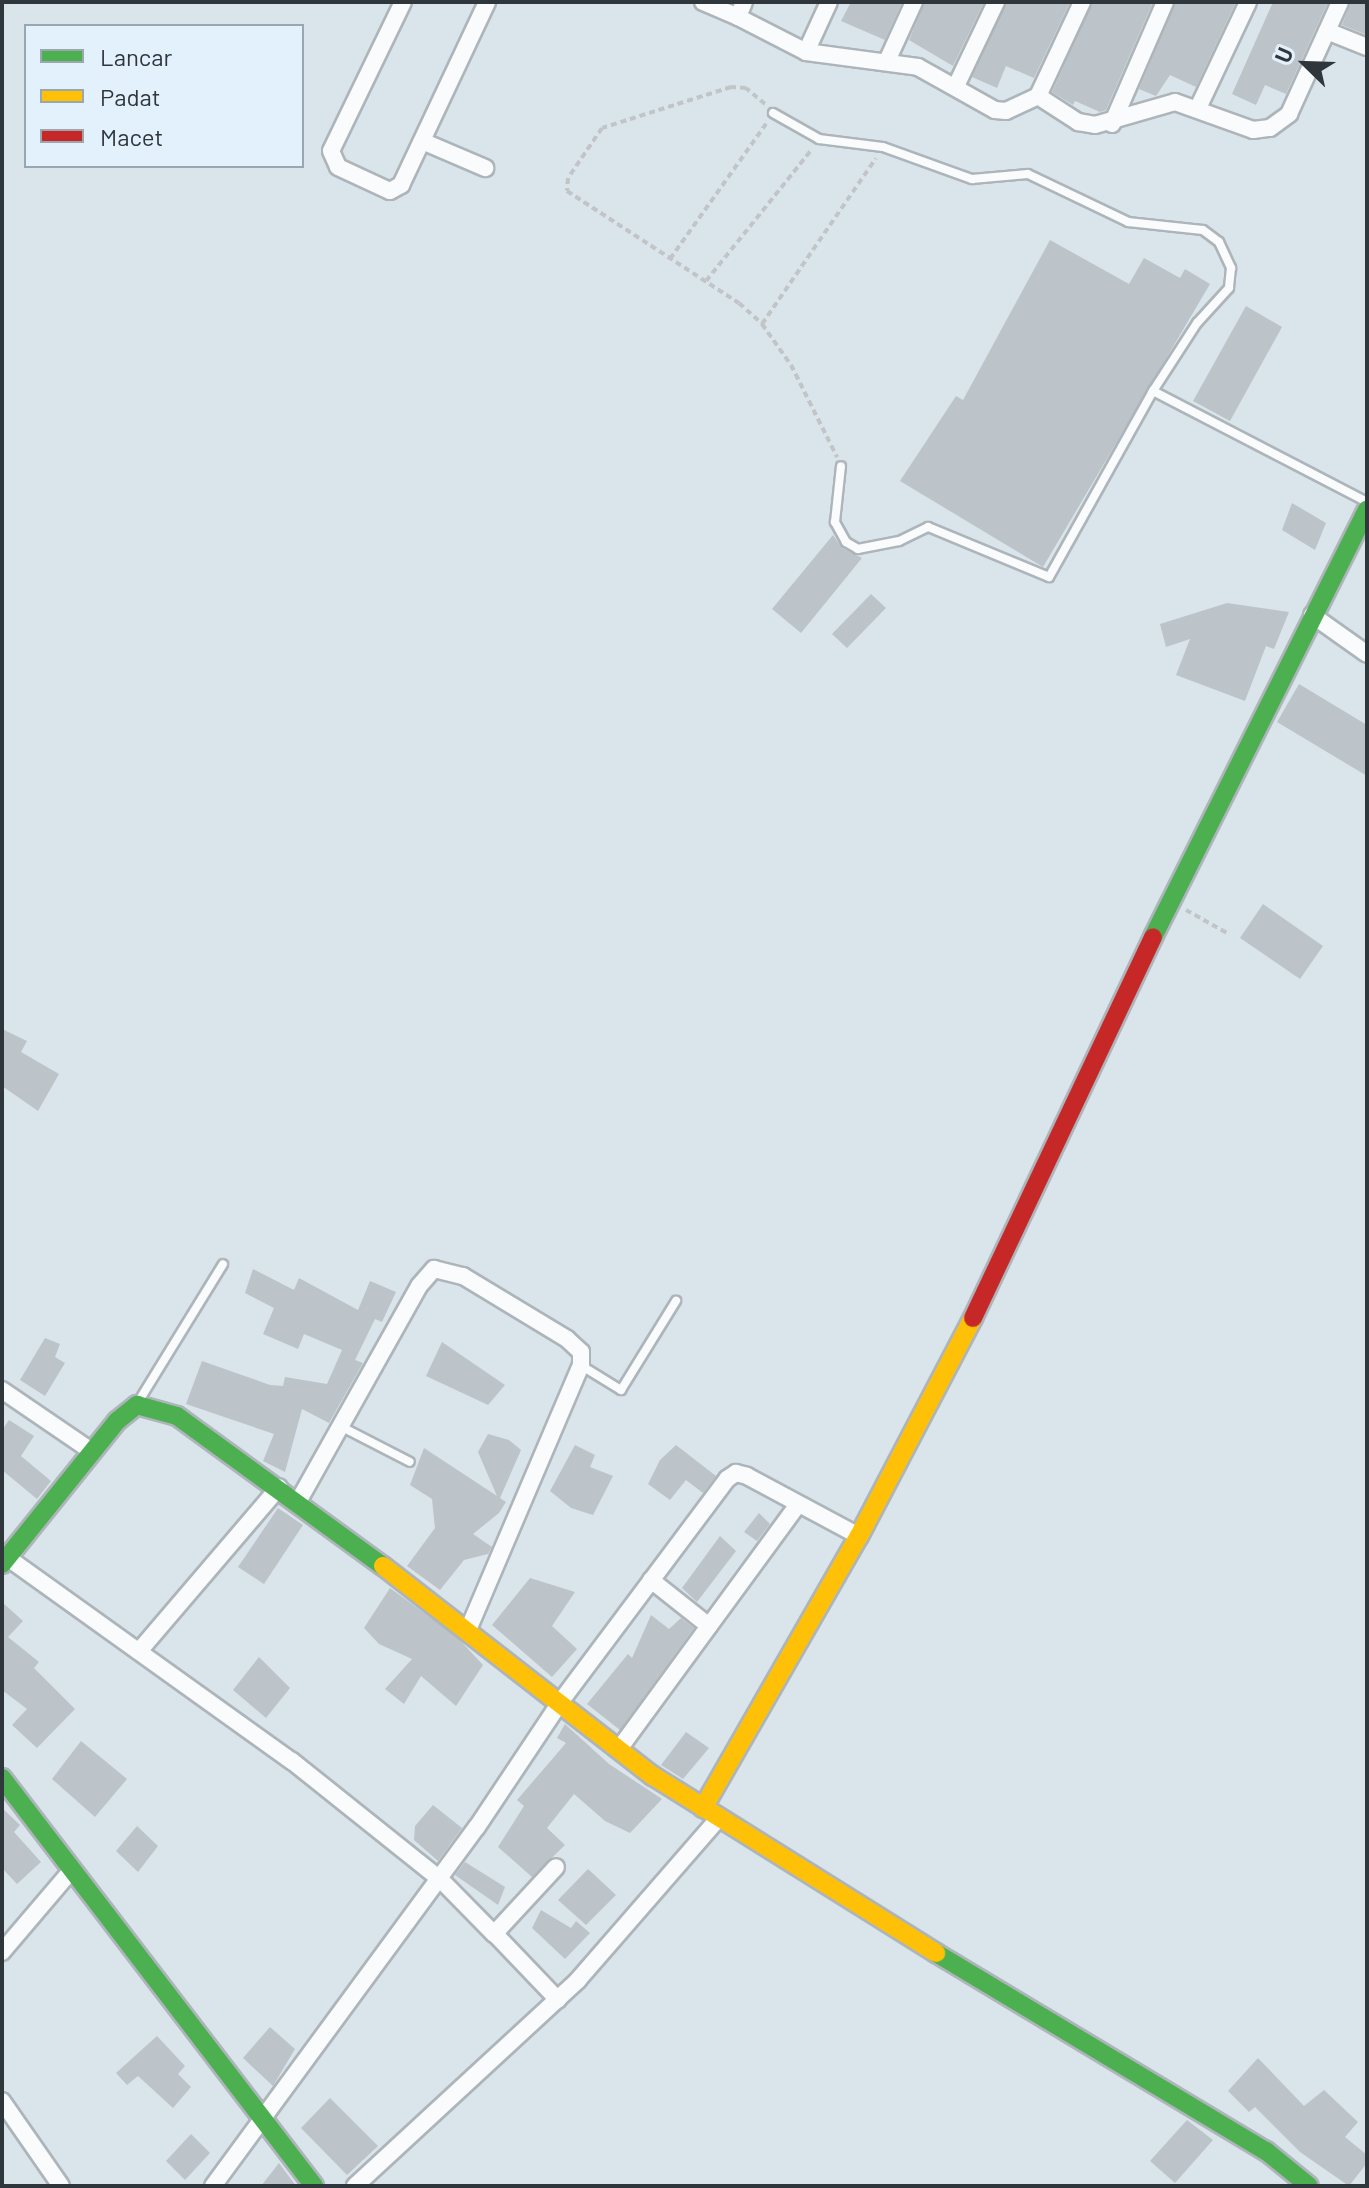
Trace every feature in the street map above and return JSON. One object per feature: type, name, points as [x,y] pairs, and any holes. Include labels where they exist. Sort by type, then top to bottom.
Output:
[{"type":"street","points":[[403,2],[331,159],[338,167],[398,190],[487,2]]},
{"type":"street","points":[[703,2],[741,10],[806,52],[918,67],[995,110],[1006,111],[1038,96],[1082,2]]},
{"type":"street","points":[[806,52],[829,2]]},
{"type":"street","points":[[887,61],[914,2]]},
{"type":"street","points":[[956,86],[996,2]]},
{"type":"street","points":[[1112,124],[1165,2]]},
{"type":"street","points":[[1198,108],[1248,2]]},
{"type":"street","points":[[1038,96],[1078,122],[1112,124],[1175,102],[1253,130],[1282,123],[1340,2]]},
{"type":"street","points":[[1327,31],[1367,47]]},
{"type":"street","points":[[422,141],[485,168]]},
{"type":"street","points":[[355,2186],[558,2000],[710,1814],[996,1275],[1170,901],[1367,510]]},
{"type":"street","points":[[1312,615],[1367,654]]},
{"type":"street","points":[[299,1500],[419,1286],[434,1269],[463,1276],[554,1329],[581,1352],[581,1365],[469,1628]]},
{"type":"street","points":[[2,1390],[90,1450]]},
{"type":"street","points":[[558,2000],[440,1879],[292,1761],[140,1650],[5,1561],[90,1450],[137,1405],[155,1406],[177,1416],[299,1500],[469,1628],[619,1749],[710,1814],[1253,2143],[1309,2186]]},
{"type":"street","points":[[213,2186],[440,1879],[561,1701],[732,1475],[747,1476],[859,1536]]},
{"type":"street","points":[[140,1650],[279,1487]]},
{"type":"street","points":[[619,1749],[798,1504]]},
{"type":"street","points":[[651,1580],[709,1626]]},
{"type":"street","points":[[2,1778],[261,2123],[314,2186]]},
{"type":"street","points":[[495,1934],[556,1867]]},
{"type":"street","points":[[2,1952],[71,1871]]},
{"type":"street","points":[[2,2101],[61,2186]]},
{"type":"lane","points":[[773,113],[819,139],[883,147],[972,179],[1028,174],[1107,215],[1142,226],[1203,230],[1219,242],[1231,268],[1229,288],[1197,323],[1153,391],[1045,579],[928,527],[899,541],[858,549],[846,542],[835,522],[841,466]]},
{"type":"lane","points":[[1153,391],[1367,502]]},
{"type":"lane","points":[[137,1405],[223,1264]]},
{"type":"lane","points":[[581,1365],[621,1390],[676,1301]]},
{"type":"lane","points":[[342,1427],[410,1462]]},
{"type":"path","points":[[670,259],[773,113],[757,94],[731,87],[598,131],[568,178],[567,191],[670,259],[706,281],[762,324],[791,365],[841,466]]},
{"type":"path","points":[[706,281],[819,139]]},
{"type":"path","points":[[762,324],[883,147]]},
{"type":"path","points":[[1170,901],[1229,934]]},
{"type":"building","points":[[851,2],[902,2],[885,40],[841,21]]},
{"type":"building","points":[[925,2],[984,2],[953,66],[909,40]]},
{"type":"building","points":[[1007,2],[1070,2],[1034,78],[1006,66],[997,88],[972,77]]},
{"type":"building","points":[[1093,2],[1153,2],[1106,110],[1100,112],[1075,101],[1073,105],[1052,92]]},
{"type":"building","points":[[1176,2],[1236,2],[1196,87],[1170,75],[1156,96],[1139,89]]},
{"type":"building","points":[[1273,2],[1328,2],[1286,94],[1265,85],[1256,105],[1232,94]]},
{"type":"building","points":[[1351,2],[1367,2],[1367,35],[1342,25]]},
{"type":"building","points":[[1050,240],[1129,284],[1144,258],[1180,278],[1185,269],[1210,284],[1043,567],[900,481],[956,396],[963,400]]},
{"type":"building","points":[[1246,306],[1282,327],[1230,421],[1193,401]]},
{"type":"building","points":[[1292,503],[1326,523],[1315,550],[1282,530]]},
{"type":"building","points":[[833,535],[842,548],[862,558],[801,633],[772,609]]},
{"type":"building","points":[[871,594],[886,608],[847,648],[832,634]]},
{"type":"building","points":[[1227,603],[1289,612],[1274,649],[1266,646],[1245,701],[1176,675],[1190,639],[1166,647],[1160,624]]},
{"type":"building","points":[[1299,684],[1367,725],[1367,776],[1277,722]]},
{"type":"building","points":[[1263,904],[1323,946],[1300,979],[1240,938]]},
{"type":"building","points":[[2,1029],[27,1041],[21,1052],[59,1074],[38,1111],[2,1086]]},
{"type":"building","points":[[253,1269],[294,1290],[299,1278],[358,1310],[370,1281],[396,1292],[382,1322],[375,1319],[355,1360],[363,1363],[329,1423],[302,1409],[285,1472],[263,1461],[274,1434],[186,1404],[202,1361],[270,1385],[283,1386],[285,1377],[327,1384],[342,1350],[304,1334],[298,1349],[263,1334],[274,1308],[245,1293]]},
{"type":"building","points":[[45,1338],[60,1344],[55,1357],[65,1363],[45,1396],[20,1380]]},
{"type":"building","points":[[442,1342],[505,1385],[488,1405],[426,1376]]},
{"type":"building","points":[[9,1420],[34,1436],[21,1456],[51,1481],[37,1499],[2,1470],[2,1430]]},
{"type":"building","points":[[488,1434],[509,1440],[521,1450],[500,1498],[506,1502],[499,1513],[473,1534],[492,1547],[488,1554],[464,1560],[440,1590],[407,1566],[435,1528],[432,1499],[410,1485],[424,1448],[497,1496],[478,1452]]},
{"type":"building","points":[[575,1445],[595,1455],[590,1467],[613,1476],[593,1515],[571,1508],[550,1491]]},
{"type":"building","points":[[676,1445],[716,1476],[703,1493],[686,1480],[670,1500],[648,1484],[660,1460]]},
{"type":"building","points":[[278,1508],[303,1525],[264,1584],[238,1567]]},
{"type":"building","points":[[759,1513],[770,1524],[757,1541],[744,1532]]},
{"type":"building","points":[[720,1536],[736,1551],[697,1602],[682,1588]]},
{"type":"building","points":[[530,1578],[575,1592],[552,1626],[577,1649],[552,1677],[492,1625]]},
{"type":"building","points":[[390,1588],[456,1636],[483,1665],[456,1706],[421,1676],[404,1704],[385,1689],[412,1659],[379,1644],[364,1628]]},
{"type":"building","points":[[2,1602],[23,1621],[8,1637],[39,1662],[34,1668],[75,1709],[37,1748],[12,1725],[27,1709],[2,1690]]},
{"type":"building","points":[[651,1615],[669,1629],[681,1618],[694,1628],[620,1730],[587,1704],[628,1654],[632,1658]]},
{"type":"building","points":[[259,1657],[290,1688],[266,1718],[233,1690]]},
{"type":"building","points":[[565,1724],[609,1764],[662,1799],[630,1833],[605,1821],[574,1794],[547,1828],[565,1845],[532,1877],[498,1847],[524,1806],[517,1800],[566,1743],[557,1738]]},
{"type":"building","points":[[686,1732],[709,1748],[683,1779],[661,1765]]},
{"type":"building","points":[[81,1741],[127,1779],[95,1817],[52,1779]]},
{"type":"building","points":[[433,1805],[462,1828],[438,1861],[414,1840],[415,1826]]},
{"type":"building","points":[[2,1808],[20,1825],[14,1832],[41,1862],[17,1884],[2,1868]]},
{"type":"building","points":[[137,1826],[158,1846],[138,1872],[116,1851]]},
{"type":"building","points":[[465,1862],[505,1887],[498,1905],[455,1875]]},
{"type":"building","points":[[588,1869],[616,1895],[586,1925],[558,1900]]},
{"type":"building","points":[[541,1910],[571,1928],[576,1921],[590,1933],[565,1959],[532,1928]]},
{"type":"building","points":[[270,2027],[295,2049],[273,2086],[243,2058]]},
{"type":"building","points":[[157,2036],[185,2066],[178,2074],[191,2087],[173,2108],[138,2076],[127,2085],[116,2073]]},
{"type":"building","points":[[1258,2058],[1304,2106],[1324,2090],[1358,2122],[1345,2137],[1367,2155],[1367,2163],[1349,2186],[1300,2152],[1255,2107],[1249,2112],[1228,2091]]},
{"type":"building","points":[[330,2098],[378,2146],[347,2175],[301,2128]]},
{"type":"building","points":[[1187,2120],[1213,2140],[1175,2183],[1150,2161]]},
{"type":"building","points":[[191,2134],[210,2153],[185,2180],[166,2161]]},
{"type":"building","points":[[279,2163],[296,2186],[261,2186]]},
{"type":"traffic: fast","points":[[1153,937],[1367,510]]},
{"type":"traffic: fast","points":[[2,1564],[117,1421],[137,1405],[177,1416],[383,1566]]},
{"type":"traffic: fast","points":[[2,1778],[314,2186]]},
{"type":"traffic: fast","points":[[936,1953],[1266,2151],[1309,2186]]},
{"type":"traffic: slow","points":[[703,1808],[859,1536],[973,1318]]},
{"type":"traffic: slow","points":[[383,1566],[653,1776],[936,1953]]},
{"type":"traffic: jam","points":[[973,1318],[1153,937]]}]
